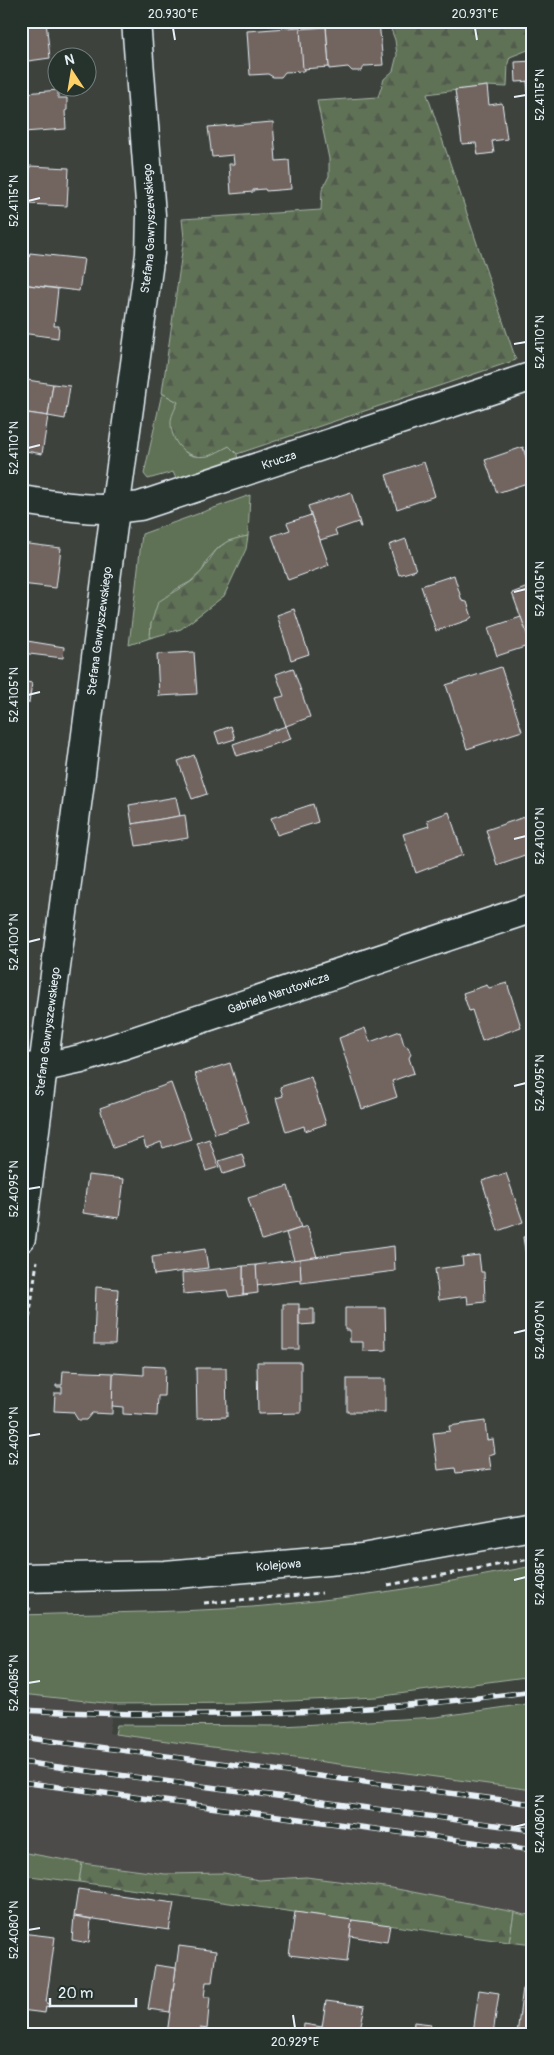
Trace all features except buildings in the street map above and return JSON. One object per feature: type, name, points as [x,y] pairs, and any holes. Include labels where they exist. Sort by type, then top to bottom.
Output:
[{"type":"street","name":"Stefana Gawryszewskiego","points":[[21,1238],[33,1068],[115,510],[151,238],[151,215],[136,21]]},
{"type":"street","name":"Krucza","points":[[21,500],[92,510],[115,510],[140,506],[172,497],[533,376]]},
{"type":"street","name":"Gabriela Narutowicza","points":[[33,1068],[81,1059],[533,908]]},
{"type":"street","name":"Kolejowa","points":[[21,1578],[164,1575],[353,1559],[476,1539],[533,1527]]},
{"type":"shaded area","points":[[21,1694],[114,1704],[109,1733],[533,1790],[533,1913],[524,1915],[392,1888],[306,1877],[259,1880],[224,1873],[165,1874],[82,1863],[21,1852]]},
{"type":"green space","points":[[388,21],[529,21],[533,33],[533,48],[510,57],[507,87],[487,86],[427,94],[516,360],[237,454],[229,446],[208,456],[192,455],[180,448],[171,428],[171,420],[178,402],[162,393],[184,238],[182,219],[321,210],[322,190],[329,176],[329,159],[317,101],[378,97],[384,79],[393,71],[397,55],[395,40]]},
{"type":"green space","points":[[162,393],[178,402],[173,418],[174,426],[180,445],[185,452],[198,456],[213,453],[229,446],[237,454],[238,461],[177,481],[173,472],[148,479],[144,474]]},
{"type":"green space","points":[[250,495],[248,536],[228,541],[219,547],[208,559],[202,571],[190,582],[175,590],[151,624],[150,638],[129,645],[142,534]]},
{"type":"green space","points":[[248,536],[246,549],[224,596],[181,629],[150,638],[151,624],[158,602],[192,581],[206,566],[214,553],[225,543]]},
{"type":"green space","points":[[533,1566],[533,1676],[376,1697],[246,1703],[114,1704],[21,1694],[21,1615],[187,1611],[286,1604],[410,1588]]},
{"type":"green space","points":[[533,1703],[533,1790],[115,1734],[117,1725],[283,1726],[436,1717]]},
{"type":"green space","points":[[21,1852],[82,1863],[79,1882],[21,1875]]},
{"type":"green space","points":[[82,1863],[165,1874],[224,1873],[259,1880],[306,1877],[392,1888],[514,1912],[509,1942],[79,1882]]},
{"type":"green space","points":[[514,1912],[524,1915],[533,1913],[533,1945],[509,1942]]},
{"type":"railway","points":[[21,1710],[150,1714],[278,1713],[405,1705],[533,1691]]},
{"type":"railway","points":[[21,1737],[533,1804]]},
{"type":"railway","points":[[21,1762],[533,1830]]},
{"type":"railway","points":[[21,1782],[533,1850]]}]
